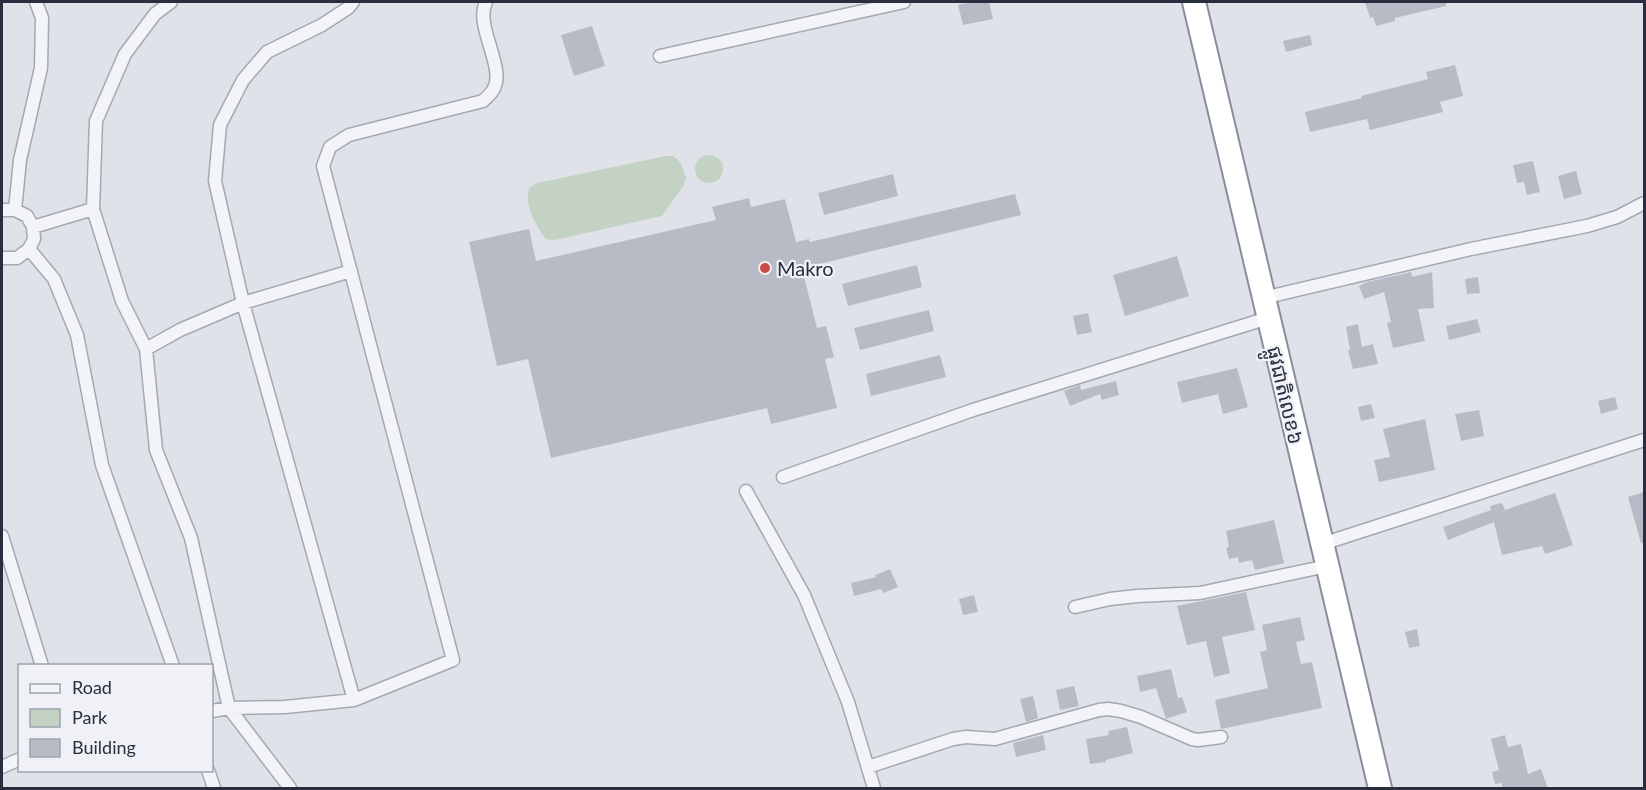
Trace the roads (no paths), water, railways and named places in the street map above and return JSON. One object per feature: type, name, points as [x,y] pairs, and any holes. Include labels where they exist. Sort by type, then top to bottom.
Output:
[{"type":"highway","name":"ផ្លូវជាតិលេខ៦","points":[[1194,2],[1380,789]]},
{"type":"street","points":[[15,210],[20,159],[41,68],[42,18],[36,2]]},
{"type":"street","points":[[171,2],[155,14],[125,54],[96,121],[93,209],[122,301],[146,349],[156,450],[191,538],[229,708],[290,789]]},
{"type":"street","points":[[353,2],[348,8],[322,25],[267,52],[243,80],[220,125],[215,181],[243,303],[354,700]]},
{"type":"street","points":[[213,711],[354,700],[453,660],[323,166],[330,147],[349,135],[483,101],[494,90],[497,77],[483,19],[486,2]]},
{"type":"street","points":[[660,56],[904,2]]},
{"type":"street","points":[[783,477],[973,410],[1070,379],[1266,308],[1471,249],[1587,226],[1617,217],[1644,203]]},
{"type":"street","points":[[33,227],[93,209]]},
{"type":"street","points":[[2,210],[15,210],[27,216],[33,227],[34,239],[29,249],[17,258],[2,258]]},
{"type":"street","points":[[29,249],[54,279],[77,334],[102,465],[172,664]]},
{"type":"street","points":[[146,349],[180,330],[243,303],[351,270]]},
{"type":"street","points":[[1322,544],[1644,440]]},
{"type":"street","points":[[746,491],[804,595],[848,702],[874,789]]},
{"type":"street","points":[[2,536],[41,664]]},
{"type":"street","points":[[1075,607],[1110,599],[1200,593],[1327,566]]},
{"type":"street","points":[[868,767],[953,740],[966,737],[995,739],[1099,710],[1121,711],[1192,739],[1221,737]]},
{"type":"street","points":[[2,767],[18,760]]},
{"type":"street","points":[[208,772],[214,789]]},
{"type":"place","name":"Makro","points":[[765,268]]}]
